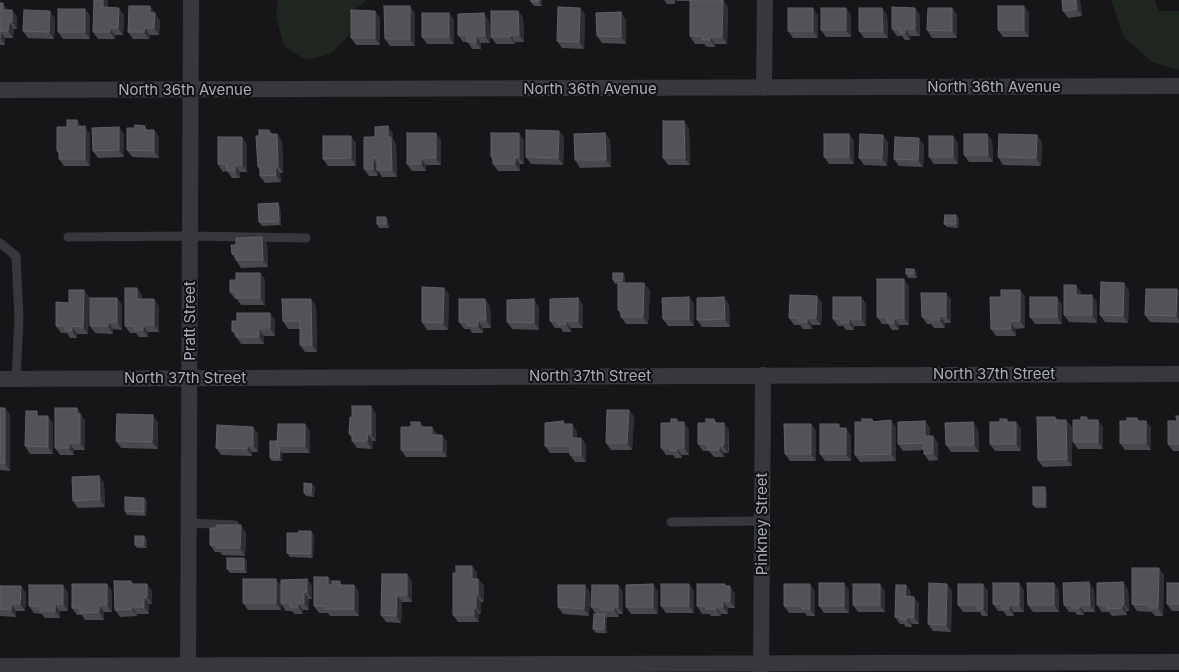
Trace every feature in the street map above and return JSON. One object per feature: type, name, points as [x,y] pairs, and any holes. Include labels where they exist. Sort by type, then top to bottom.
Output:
[{"type":"street","name":"Pratt Street","points":[[188,669],[191,0]]},
{"type":"street","points":[[764,88],[765,0]]},
{"type":"street","name":"North 36th Avenue","points":[[0,90],[1179,86]]},
{"type":"street","name":"North 37th Street","points":[[8,378],[1179,374]]},
{"type":"street","name":"Pinkney Street","points":[[761,667],[763,375]]},
{"type":"street","points":[[0,666],[188,669],[761,667],[1179,662]]},
{"type":"lane","points":[[68,237],[190,236],[306,238]]},
{"type":"lane","points":[[0,243],[16,256],[19,318],[8,378]]},
{"type":"lane","points":[[671,522],[762,521]]},
{"type":"lane","points":[[188,523],[236,525]]},
{"type":"shaded area","points":[[278,0],[367,0],[352,12],[349,36],[330,54],[306,60],[284,46],[276,16]]},
{"type":"shaded area","points":[[1111,0],[1155,0],[1158,11],[1179,11],[1179,70],[1152,62],[1124,37]]},
{"type":"building","points":[[94,0],[103,0],[103,7],[119,8],[118,28],[110,28],[110,32],[93,32]]},
{"type":"building","points":[[531,0],[539,0],[539,2],[531,2]]},
{"type":"building","points":[[690,0],[723,0],[722,37],[710,37],[710,40],[702,40],[702,36],[690,36]]},
{"type":"building","points":[[1062,0],[1076,0],[1077,9],[1063,11]]},
{"type":"building","points":[[0,3],[3,3],[3,10],[12,10],[12,22],[9,22],[8,31],[0,31]]},
{"type":"building","points":[[129,6],[150,6],[150,13],[155,13],[154,28],[145,28],[144,32],[128,32]]},
{"type":"building","points":[[384,6],[410,6],[410,39],[385,39]]},
{"type":"building","points":[[998,6],[1024,6],[1024,30],[998,30]]},
{"type":"building","points":[[558,7],[580,8],[579,42],[557,41]]},
{"type":"building","points":[[892,7],[915,8],[915,29],[905,29],[905,33],[900,33],[900,29],[892,29]]},
{"type":"building","points":[[788,8],[813,8],[813,31],[788,31]]},
{"type":"building","points":[[821,8],[846,8],[846,30],[821,30]]},
{"type":"building","points":[[859,8],[882,8],[883,31],[859,31]]},
{"type":"building","points":[[928,8],[952,8],[952,31],[927,30]]},
{"type":"building","points":[[58,9],[85,9],[85,32],[58,32]]},
{"type":"building","points":[[24,10],[50,11],[49,32],[23,31]]},
{"type":"building","points":[[351,10],[375,11],[375,38],[351,38]]},
{"type":"building","points":[[491,11],[518,11],[519,35],[491,37]]},
{"type":"building","points":[[621,12],[621,37],[597,36],[596,13]]},
{"type":"building","points":[[422,13],[449,13],[449,37],[422,37]]},
{"type":"building","points":[[484,13],[485,36],[476,36],[476,42],[467,42],[467,35],[458,35],[458,14]]},
{"type":"building","points":[[67,120],[77,120],[77,127],[85,126],[85,159],[59,159],[57,127],[67,127]]},
{"type":"building","points":[[663,121],[684,121],[685,158],[663,158]]},
{"type":"building","points":[[135,125],[145,126],[144,130],[154,130],[154,151],[127,150],[127,128],[135,128]]},
{"type":"building","points":[[388,126],[388,137],[391,137],[392,170],[377,170],[377,157],[373,158],[373,169],[364,169],[364,137],[375,137],[375,127]]},
{"type":"building","points":[[119,127],[119,150],[93,151],[92,128]]},
{"type":"building","points":[[259,130],[269,130],[270,134],[277,134],[278,166],[275,166],[276,175],[260,176],[256,136],[259,136]]},
{"type":"building","points":[[526,130],[559,131],[558,158],[526,157]]},
{"type":"building","points":[[407,133],[436,133],[436,158],[421,158],[421,164],[407,164]]},
{"type":"building","points":[[491,133],[519,133],[519,157],[515,157],[515,164],[493,164],[493,157],[491,157]]},
{"type":"building","points":[[605,133],[606,160],[575,160],[574,134]]},
{"type":"building","points":[[824,134],[849,134],[849,157],[824,157]]},
{"type":"building","points":[[860,134],[883,135],[882,158],[859,158]]},
{"type":"building","points":[[964,134],[987,134],[988,155],[964,155]]},
{"type":"building","points":[[999,134],[1037,135],[1036,158],[998,157]]},
{"type":"building","points":[[323,136],[351,136],[351,158],[323,159]]},
{"type":"building","points":[[929,136],[953,136],[953,157],[929,157]]},
{"type":"building","points":[[218,137],[242,137],[242,165],[235,165],[235,171],[227,171],[226,164],[218,164]]},
{"type":"building","points":[[895,137],[919,138],[918,160],[894,159]]},
{"type":"building","points":[[278,203],[279,221],[259,222],[258,204]]},
{"type":"building","points":[[945,215],[956,215],[956,224],[944,224]]},
{"type":"building","points":[[377,217],[386,217],[386,224],[377,224]]},
{"type":"building","points":[[262,237],[263,260],[236,260],[236,254],[232,254],[231,245],[236,245],[236,238]]},
{"type":"building","points":[[906,269],[914,269],[914,274],[906,274]]},
{"type":"building","points":[[236,273],[260,273],[260,298],[236,298],[236,292],[230,292],[230,280],[236,280]]},
{"type":"building","points":[[613,273],[623,273],[622,281],[613,280]]},
{"type":"building","points":[[877,279],[904,279],[904,318],[894,318],[894,323],[887,323],[887,317],[877,317]]},
{"type":"building","points":[[1101,282],[1124,283],[1123,316],[1100,315]]},
{"type":"building","points":[[618,283],[644,283],[643,317],[621,317],[621,310],[618,310]]},
{"type":"building","points":[[1064,285],[1076,285],[1076,295],[1092,295],[1092,315],[1064,315]]},
{"type":"building","points":[[422,287],[444,288],[443,323],[422,322]]},
{"type":"building","points":[[125,288],[137,288],[137,299],[154,299],[154,325],[143,325],[143,330],[134,330],[135,326],[125,326]]},
{"type":"building","points":[[1146,289],[1177,289],[1176,316],[1145,315]]},
{"type":"building","points":[[69,290],[84,290],[83,327],[72,326],[72,331],[65,330],[65,326],[56,326],[56,302],[69,303]]},
{"type":"building","points":[[1001,290],[1020,290],[1020,321],[1010,321],[1011,329],[991,329],[990,297],[1001,297]]},
{"type":"building","points":[[921,293],[946,293],[946,316],[940,316],[940,320],[929,320],[929,317],[922,317]]},
{"type":"building","points":[[790,295],[817,296],[816,318],[807,318],[807,322],[798,322],[798,318],[789,318]]},
{"type":"building","points":[[689,297],[689,319],[663,319],[662,298]]},
{"type":"building","points":[[724,297],[725,319],[697,320],[697,298]]},
{"type":"building","points":[[833,297],[861,297],[861,319],[849,319],[849,323],[841,323],[841,319],[833,319]]},
{"type":"building","points":[[1030,297],[1057,297],[1057,317],[1030,317]]},
{"type":"building","points":[[90,298],[117,298],[117,322],[108,322],[108,326],[90,326]]},
{"type":"building","points":[[578,298],[578,321],[566,321],[566,324],[558,325],[558,321],[550,321],[550,299]]},
{"type":"building","points":[[282,299],[311,299],[312,345],[300,345],[300,321],[283,321]]},
{"type":"building","points":[[459,299],[485,299],[486,320],[478,320],[478,326],[467,326],[467,322],[459,322]]},
{"type":"building","points":[[534,299],[534,323],[507,322],[507,300]]},
{"type":"building","points":[[237,313],[270,313],[270,328],[259,328],[259,337],[236,337],[236,331],[232,331],[232,321],[237,321]]},
{"type":"building","points":[[352,406],[371,406],[371,434],[368,434],[367,441],[352,441],[352,434],[349,434]]},
{"type":"building","points":[[0,408],[5,408],[5,464],[0,463]]},
{"type":"building","points":[[55,408],[77,408],[77,414],[80,414],[80,443],[69,443],[69,448],[55,448]]},
{"type":"building","points":[[607,410],[629,410],[627,443],[606,443]]},
{"type":"building","points":[[26,411],[37,411],[37,416],[48,416],[48,447],[25,446]]},
{"type":"building","points":[[117,414],[153,415],[152,442],[116,441]]},
{"type":"building","points":[[1176,416],[1179,416],[1179,444],[1168,444],[1168,421],[1177,421]]},
{"type":"building","points":[[1037,417],[1055,417],[1055,420],[1066,420],[1067,459],[1038,460]]},
{"type":"building","points":[[1081,417],[1087,417],[1087,420],[1098,420],[1098,442],[1073,442],[1073,420],[1081,420]]},
{"type":"building","points":[[1127,418],[1137,418],[1137,421],[1146,421],[1146,443],[1120,443],[1120,421],[1127,421]]},
{"type":"building","points":[[671,419],[677,419],[677,422],[684,422],[684,448],[677,448],[677,451],[670,451],[670,448],[661,448],[661,423],[671,423]]},
{"type":"building","points":[[706,419],[714,419],[714,423],[724,423],[724,444],[719,446],[719,450],[708,450],[708,444],[698,444],[698,423],[706,423]]},
{"type":"building","points":[[862,419],[872,419],[872,422],[891,420],[891,454],[855,455],[855,422],[862,422]]},
{"type":"building","points":[[1000,419],[1007,419],[1007,422],[1016,422],[1016,444],[990,444],[990,422],[1000,422]]},
{"type":"building","points":[[563,421],[563,424],[572,424],[572,438],[581,438],[581,455],[570,455],[570,446],[545,446],[545,423]]},
{"type":"building","points":[[925,421],[925,436],[933,436],[933,453],[924,454],[924,443],[898,444],[898,422]]},
{"type":"building","points":[[411,422],[420,422],[420,427],[432,427],[432,435],[442,435],[442,450],[401,450],[401,427],[411,427]]},
{"type":"building","points":[[973,422],[974,445],[946,445],[945,423]]},
{"type":"building","points":[[278,424],[305,424],[305,446],[277,446]]},
{"type":"building","points":[[784,424],[811,424],[811,454],[785,454]]},
{"type":"building","points":[[820,424],[839,424],[839,428],[846,428],[846,454],[820,454]]},
{"type":"building","points":[[217,425],[253,427],[253,445],[247,445],[247,449],[216,448]]},
{"type":"building","points":[[270,441],[277,441],[277,446],[280,449],[279,458],[270,458]]},
{"type":"building","points":[[99,476],[100,499],[73,501],[72,477]]},
{"type":"building","points":[[304,483],[312,484],[311,493],[304,493]]},
{"type":"building","points":[[1033,487],[1045,487],[1045,505],[1033,505]]},
{"type":"building","points":[[125,497],[144,498],[144,512],[125,511]]},
{"type":"building","points":[[217,525],[241,525],[240,548],[217,548],[217,545],[210,545],[210,528],[217,528]]},
{"type":"building","points":[[299,531],[311,531],[311,554],[287,553],[287,533],[299,533]]},
{"type":"building","points":[[135,536],[144,536],[144,545],[135,545]]},
{"type":"building","points":[[227,558],[244,558],[244,569],[227,569]]},
{"type":"building","points":[[456,566],[472,566],[472,579],[478,579],[478,595],[476,595],[474,615],[453,615],[453,573],[456,573]]},
{"type":"building","points":[[1132,568],[1159,568],[1158,608],[1150,608],[1150,605],[1132,604]]},
{"type":"building","points":[[382,574],[407,574],[407,595],[397,595],[396,616],[381,615]]},
{"type":"building","points":[[314,577],[328,577],[328,585],[332,585],[332,581],[340,581],[340,585],[354,585],[354,609],[325,609],[325,606],[314,606]]},
{"type":"building","points":[[243,579],[276,579],[276,603],[243,603]]},
{"type":"building","points":[[307,579],[307,592],[304,592],[304,603],[298,603],[298,607],[290,607],[290,603],[281,603],[281,580]]},
{"type":"building","points":[[114,581],[131,581],[131,584],[147,584],[147,597],[144,597],[144,607],[115,610]]},
{"type":"building","points":[[1089,582],[1090,605],[1079,605],[1079,608],[1072,608],[1072,605],[1064,605],[1063,583]]},
{"type":"building","points":[[1123,582],[1124,604],[1122,604],[1122,608],[1107,609],[1107,605],[1097,605],[1097,583]]},
{"type":"building","points":[[819,583],[844,583],[844,606],[819,606]]},
{"type":"building","points":[[929,583],[947,584],[946,625],[928,624]]},
{"type":"building","points":[[993,583],[1019,583],[1019,605],[1009,605],[1009,609],[1002,609],[1002,604],[993,604]]},
{"type":"building","points":[[1027,583],[1054,583],[1054,605],[1028,605]]},
{"type":"building","points":[[1167,583],[1179,583],[1179,604],[1167,604]]},
{"type":"building","points":[[72,584],[107,584],[107,605],[99,605],[99,612],[80,613],[80,608],[72,608]]},
{"type":"building","points":[[653,584],[653,607],[626,607],[626,585]]},
{"type":"building","points":[[661,584],[689,584],[689,606],[661,606]]},
{"type":"building","points":[[697,584],[725,584],[725,586],[730,586],[730,601],[723,601],[723,607],[716,607],[716,609],[706,609],[706,606],[697,606]]},
{"type":"building","points":[[784,584],[810,584],[810,609],[802,609],[802,606],[784,606]]},
{"type":"building","points":[[853,584],[880,584],[880,605],[853,605]]},
{"type":"building","points":[[958,584],[983,584],[983,609],[977,609],[977,605],[958,605]]},
{"type":"building","points":[[29,585],[63,585],[63,604],[55,604],[55,611],[40,611],[40,606],[29,606]]},
{"type":"building","points":[[558,585],[585,585],[584,609],[558,607]]},
{"type":"building","points":[[592,585],[618,585],[618,607],[614,607],[614,610],[600,610],[600,607],[591,607]]},
{"type":"building","points":[[896,585],[906,585],[905,596],[914,597],[914,617],[907,617],[907,620],[895,617]]},
{"type":"building","points":[[0,586],[21,586],[20,604],[11,604],[11,610],[0,609]]},
{"type":"building","points":[[594,614],[605,614],[604,629],[593,629]]}]
